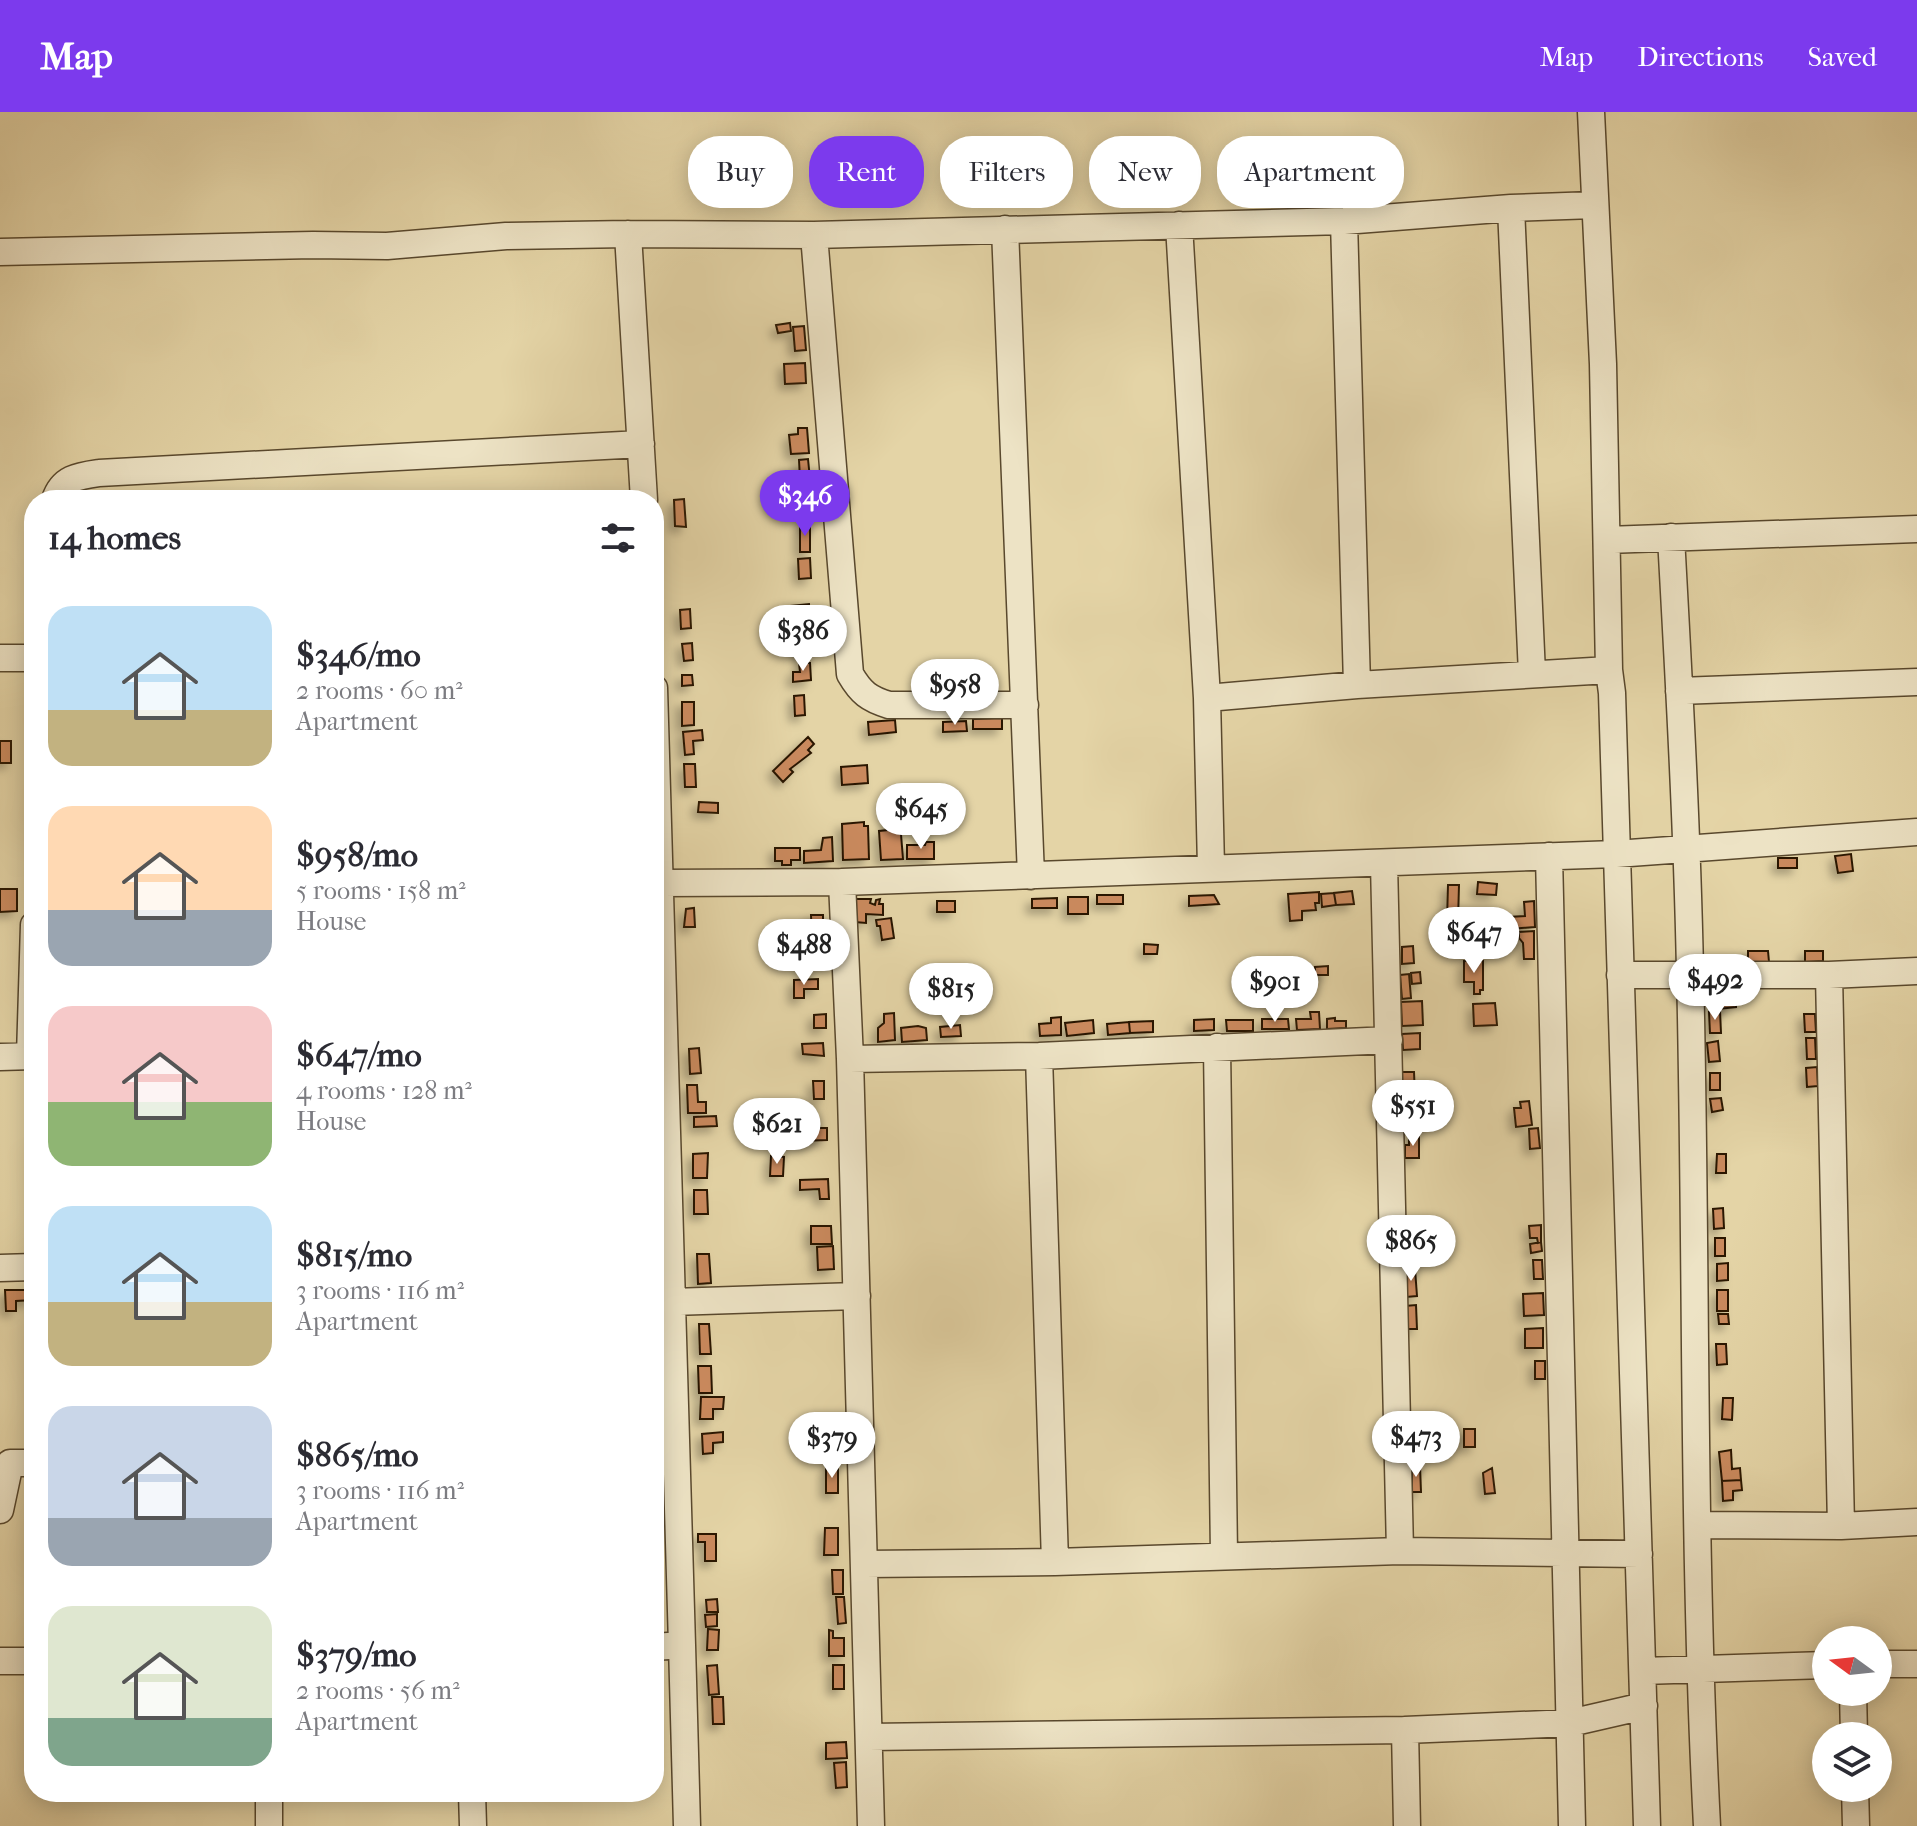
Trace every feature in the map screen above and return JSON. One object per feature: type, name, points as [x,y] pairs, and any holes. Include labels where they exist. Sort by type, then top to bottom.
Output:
[{"type":"street","points":[[1591,112],[1603,364],[1609,670],[1647,1826]]},
{"type":"street","points":[[0,252],[281,245],[387,246],[506,236],[814,235],[1344,221],[1594,205]]},
{"type":"street","points":[[1511,208],[1532,674]]},
{"type":"street","points":[[1344,221],[1357,685]]},
{"type":"street","points":[[1179,225],[1207,698],[1211,867]]},
{"type":"street","points":[[1005,229],[1031,876]]},
{"type":"street","points":[[628,234],[643,490]]},
{"type":"street","points":[[814,235],[850,674],[870,700],[889,705],[1025,705]]},
{"type":"street","points":[[60,490],[64,482],[76,476],[99,473],[641,444]]},
{"type":"street","points":[[1607,540],[1917,529]]},
{"type":"street","points":[[1671,537],[1687,849],[1699,1669],[1707,1826]]},
{"type":"street","points":[[0,658],[24,658]]},
{"type":"street","points":[[1207,698],[1357,685],[1609,670]]},
{"type":"street","points":[[1679,691],[1917,682]]},
{"type":"street","points":[[664,883],[842,882],[1616,854],[1917,832]]},
{"type":"street","points":[[1549,856],[1572,1826]]},
{"type":"street","points":[[1384,863],[1400,1551]]},
{"type":"street","points":[[842,882],[850,1059],[871,1826]]},
{"type":"street","points":[[1620,975],[1829,975],[1917,971]]},
{"type":"street","points":[[1829,975],[1841,1526]]},
{"type":"street","points":[[850,1059],[1039,1056],[1389,1040]]},
{"type":"street","points":[[1217,1047],[1224,1555]]},
{"type":"street","points":[[0,1057],[24,1056]]},
{"type":"street","points":[[1039,1056],[1055,1562]]},
{"type":"street","points":[[664,1141],[672,1302],[687,1826]]},
{"type":"street","points":[[0,1268],[24,1267]]},
{"type":"street","points":[[672,1302],[857,1296]]},
{"type":"street","points":[[0,1510],[10,1463],[24,1463]]},
{"type":"street","points":[[1698,1525],[1841,1526],[1917,1522]]},
{"type":"street","points":[[865,1564],[1055,1562],[1400,1551],[1639,1554]]},
{"type":"street","points":[[664,1646],[682,1645]]},
{"type":"street","points":[[0,1661],[24,1661]]},
{"type":"street","points":[[1892,1664],[1917,1664]]},
{"type":"street","points":[[1643,1671],[1812,1665]]},
{"type":"street","points":[[869,1737],[1405,1730],[1570,1723],[1644,1706]]},
{"type":"street","points":[[1405,1730],[1407,1826]]},
{"type":"street","points":[[269,1802],[269,1826]]},
{"type":"street","points":[[472,1802],[473,1826]]},
{"type":"street","points":[[1855,1802],[1856,1826]]},
{"type":"building","points":[[790,323],[791,331],[778,333],[776,325]]},
{"type":"building","points":[[804,326],[806,350],[795,351],[793,327]]},
{"type":"building","points":[[805,363],[806,383],[785,384],[784,364]]},
{"type":"building","points":[[798,428],[807,428],[809,453],[791,454],[789,435],[798,434]]},
{"type":"building","points":[[808,459],[810,479],[800,479],[799,460]]},
{"type":"building","points":[[809,494],[809,511],[799,511],[799,495]]},
{"type":"building","points":[[684,499],[686,527],[675,526],[674,500]]},
{"type":"building","points":[[800,524],[810,524],[810,552],[800,552]]},
{"type":"building","points":[[810,558],[811,578],[799,579],[798,559]]},
{"type":"building","points":[[809,604],[811,627],[794,629],[791,606]]},
{"type":"building","points":[[690,609],[691,628],[681,629],[680,610]]},
{"type":"building","points":[[807,627],[810,653],[799,655],[796,628]]},
{"type":"building","points":[[692,643],[693,660],[684,661],[682,644]]},
{"type":"building","points":[[799,663],[810,663],[811,680],[793,682],[793,672],[800,672]]},
{"type":"building","points":[[682,675],[692,675],[693,685],[682,686]]},
{"type":"building","points":[[804,695],[805,715],[795,716],[794,696]]},
{"type":"building","points":[[682,702],[694,702],[694,725],[682,726]]},
{"type":"building","points":[[1002,718],[1002,729],[973,729],[973,719]]},
{"type":"building","points":[[895,720],[896,732],[869,735],[868,722]]},
{"type":"building","points":[[966,721],[967,731],[943,732],[943,722]]},
{"type":"building","points":[[702,730],[703,740],[693,741],[694,754],[685,755],[683,732]]},
{"type":"building","points":[[808,737],[814,744],[808,750],[811,753],[790,769],[793,772],[783,782],[773,771]]},
{"type":"building","points":[[0,741],[11,741],[11,763],[0,763]]},
{"type":"building","points":[[684,764],[695,764],[696,787],[685,787]]},
{"type":"building","points":[[867,765],[868,783],[842,785],[841,767]]},
{"type":"building","points":[[699,802],[718,803],[718,813],[698,812]]},
{"type":"building","points":[[864,822],[864,826],[868,826],[869,859],[843,860],[842,824]]},
{"type":"building","points":[[900,822],[903,859],[881,860],[879,831],[888,830],[890,823]]},
{"type":"building","points":[[832,837],[833,861],[804,863],[804,851],[821,850],[823,838]]},
{"type":"building","points":[[926,842],[934,842],[934,859],[907,859],[907,845],[925,845]]},
{"type":"building","points":[[775,848],[800,848],[800,860],[791,860],[791,865],[782,865],[782,861],[775,861]]},
{"type":"building","points":[[1851,854],[1853,871],[1838,873],[1835,856]]},
{"type":"building","points":[[1778,858],[1797,858],[1797,868],[1778,868]]},
{"type":"building","points":[[1478,882],[1497,884],[1496,895],[1477,894]]},
{"type":"building","points":[[1448,885],[1459,885],[1458,921],[1447,921]]},
{"type":"building","points":[[0,889],[17,889],[17,911],[0,912]]},
{"type":"building","points":[[1352,891],[1354,904],[1336,905],[1334,893]]},
{"type":"building","points":[[1319,892],[1316,910],[1302,911],[1302,920],[1290,921],[1288,894]]},
{"type":"building","points":[[1334,893],[1336,905],[1322,907],[1321,894]]},
{"type":"building","points":[[1097,895],[1123,895],[1123,904],[1097,904]]},
{"type":"building","points":[[1214,895],[1219,904],[1189,906],[1189,896]]},
{"type":"building","points":[[1068,897],[1088,897],[1088,914],[1068,914]]},
{"type":"building","points":[[1057,898],[1057,908],[1032,908],[1032,899]]},
{"type":"building","points":[[856,899],[871,899],[870,903],[875,905],[876,900],[880,899],[883,915],[866,914],[866,923],[855,922]]},
{"type":"building","points":[[937,901],[955,901],[955,912],[937,912]]},
{"type":"building","points":[[1534,901],[1535,927],[1508,929],[1508,917],[1525,916],[1524,902]]},
{"type":"building","points":[[694,908],[695,927],[684,927],[686,909]]},
{"type":"building","points":[[811,915],[823,915],[823,941],[812,941]]},
{"type":"building","points":[[891,918],[894,938],[882,940],[876,920]]},
{"type":"building","points":[[1534,931],[1534,959],[1524,959],[1519,932]]},
{"type":"building","points":[[1144,944],[1158,945],[1157,954],[1144,954]]},
{"type":"building","points":[[813,946],[824,946],[824,960],[813,960]]},
{"type":"building","points":[[1413,946],[1414,963],[1402,964],[1402,947]]},
{"type":"building","points":[[1748,951],[1768,951],[1769,962],[1748,962]]},
{"type":"building","points":[[1805,951],[1823,951],[1823,961],[1805,962]]},
{"type":"building","points":[[1464,961],[1483,961],[1483,990],[1480,994],[1474,994],[1474,982],[1464,982]]},
{"type":"building","points":[[1328,966],[1328,975],[1315,975],[1315,967]]},
{"type":"building","points":[[1420,972],[1421,983],[1412,984],[1411,973]]},
{"type":"building","points":[[1409,974],[1411,998],[1402,999],[1400,975]]},
{"type":"building","points":[[818,979],[818,989],[804,989],[804,998],[794,998],[794,980]]},
{"type":"building","points":[[1736,999],[1736,1007],[1718,1009],[1717,1001]]},
{"type":"building","points":[[1422,1001],[1423,1025],[1402,1026],[1401,1002]]},
{"type":"building","points":[[1495,1003],[1497,1025],[1474,1026],[1473,1004]]},
{"type":"building","points":[[1720,1011],[1721,1033],[1710,1033],[1709,1012]]},
{"type":"building","points":[[1310,1012],[1319,1012],[1320,1029],[1297,1030],[1296,1019],[1311,1019]]},
{"type":"building","points":[[894,1013],[895,1040],[878,1042],[878,1028],[884,1023],[884,1014]]},
{"type":"building","points":[[826,1014],[826,1028],[814,1028],[814,1015]]},
{"type":"building","points":[[1804,1014],[1815,1014],[1816,1032],[1805,1032]]},
{"type":"building","points":[[1061,1017],[1061,1035],[1040,1036],[1039,1024],[1051,1023],[1051,1018]]},
{"type":"building","points":[[1335,1018],[1335,1021],[1346,1021],[1346,1028],[1327,1029],[1327,1019]]},
{"type":"building","points":[[1214,1019],[1214,1030],[1194,1031],[1194,1020]]},
{"type":"building","points":[[1262,1019],[1288,1019],[1289,1029],[1262,1029]]},
{"type":"building","points":[[1093,1020],[1094,1033],[1067,1036],[1065,1023]]},
{"type":"building","points":[[1226,1020],[1253,1020],[1253,1031],[1227,1031]]},
{"type":"building","points":[[1153,1021],[1153,1032],[1130,1033],[1129,1022]]},
{"type":"building","points":[[1129,1022],[1130,1033],[1108,1035],[1107,1024]]},
{"type":"building","points":[[960,1025],[961,1036],[941,1037],[940,1027]]},
{"type":"building","points":[[901,1028],[926,1028],[927,1040],[902,1042]]},
{"type":"building","points":[[1420,1033],[1420,1049],[1403,1050],[1402,1034]]},
{"type":"building","points":[[1806,1038],[1815,1038],[1816,1059],[1807,1059]]},
{"type":"building","points":[[1718,1041],[1720,1061],[1709,1062],[1707,1043]]},
{"type":"building","points":[[823,1043],[824,1056],[803,1054],[802,1044]]},
{"type":"building","points":[[699,1048],[701,1073],[690,1074],[689,1049]]},
{"type":"building","points":[[1817,1067],[1818,1086],[1807,1087],[1806,1068]]},
{"type":"building","points":[[1396,1072],[1414,1072],[1415,1097],[1403,1098],[1403,1094],[1397,1094]]},
{"type":"building","points":[[1710,1073],[1720,1073],[1720,1090],[1710,1090]]},
{"type":"building","points":[[813,1081],[824,1081],[824,1099],[814,1099]]},
{"type":"building","points":[[687,1085],[697,1085],[698,1102],[706,1102],[706,1113],[688,1113]]},
{"type":"building","points":[[1427,1097],[1427,1123],[1408,1123],[1408,1098]]},
{"type":"building","points":[[1721,1098],[1723,1110],[1712,1112],[1710,1099]]},
{"type":"building","points":[[1529,1101],[1532,1125],[1516,1127],[1514,1108],[1521,1108],[1520,1102]]},
{"type":"building","points":[[716,1116],[717,1126],[694,1127],[694,1117]]},
{"type":"building","points":[[799,1128],[827,1128],[827,1140],[800,1141]]},
{"type":"building","points":[[1538,1128],[1540,1148],[1530,1149],[1529,1129]]},
{"type":"building","points":[[1409,1136],[1419,1137],[1419,1158],[1405,1158]]},
{"type":"building","points":[[708,1153],[707,1178],[693,1178],[693,1154]]},
{"type":"building","points":[[1717,1154],[1726,1154],[1726,1173],[1716,1173]]},
{"type":"building","points":[[771,1156],[784,1157],[783,1176],[770,1176]]},
{"type":"building","points":[[828,1179],[829,1199],[820,1199],[819,1189],[800,1190],[800,1180]]},
{"type":"building","points":[[694,1190],[707,1190],[708,1214],[694,1214]]},
{"type":"building","points":[[1723,1208],[1724,1228],[1714,1229],[1713,1209]]},
{"type":"building","points":[[1541,1225],[1541,1242],[1538,1243],[1537,1238],[1530,1238],[1529,1226]]},
{"type":"building","points":[[811,1226],[831,1226],[832,1244],[811,1244]]},
{"type":"building","points":[[1715,1238],[1725,1238],[1725,1256],[1715,1256]]},
{"type":"building","points":[[1541,1242],[1542,1251],[1531,1253],[1530,1244]]},
{"type":"building","points":[[833,1246],[834,1269],[818,1270],[817,1247]]},
{"type":"building","points":[[697,1254],[709,1254],[711,1283],[698,1284]]},
{"type":"building","points":[[1533,1260],[1542,1260],[1543,1279],[1534,1279]]},
{"type":"building","points":[[1728,1263],[1728,1280],[1717,1281],[1717,1264]]},
{"type":"building","points":[[1415,1269],[1417,1296],[1406,1297],[1405,1270]]},
{"type":"building","points":[[5,1290],[24,1290],[24,1301],[16,1301],[16,1311],[6,1311]]},
{"type":"building","points":[[1717,1290],[1728,1290],[1728,1311],[1717,1311]]},
{"type":"building","points":[[1543,1293],[1544,1315],[1524,1316],[1523,1294]]},
{"type":"building","points":[[1416,1305],[1417,1329],[1405,1329],[1405,1306]]},
{"type":"building","points":[[1718,1314],[1728,1314],[1729,1324],[1719,1324]]},
{"type":"building","points":[[699,1324],[709,1324],[711,1354],[700,1354]]},
{"type":"building","points":[[1543,1328],[1543,1348],[1525,1348],[1525,1329]]},
{"type":"building","points":[[1716,1344],[1726,1344],[1727,1364],[1717,1365]]},
{"type":"building","points":[[1535,1361],[1545,1361],[1545,1379],[1535,1379]]},
{"type":"building","points":[[698,1366],[711,1366],[712,1393],[699,1393]]},
{"type":"building","points":[[701,1397],[724,1397],[723,1409],[713,1409],[713,1419],[700,1419]]},
{"type":"building","points":[[1723,1398],[1733,1398],[1732,1420],[1722,1419]]},
{"type":"building","points":[[1464,1429],[1475,1429],[1475,1447],[1464,1447]]},
{"type":"building","points":[[723,1432],[723,1442],[713,1443],[713,1453],[703,1454],[702,1434]]},
{"type":"building","points":[[1731,1450],[1732,1469],[1740,1468],[1741,1480],[1722,1481],[1719,1452]]},
{"type":"building","points":[[1412,1466],[1420,1466],[1421,1492],[1412,1492]]},
{"type":"building","points":[[826,1467],[838,1467],[838,1493],[826,1493]]},
{"type":"building","points":[[1492,1468],[1495,1493],[1485,1494],[1483,1473]]},
{"type":"building","points":[[1741,1480],[1742,1490],[1733,1491],[1733,1500],[1723,1501],[1722,1481]]},
{"type":"building","points":[[825,1528],[838,1528],[838,1555],[824,1555]]},
{"type":"building","points":[[698,1534],[716,1534],[716,1561],[705,1561],[705,1542],[698,1542]]},
{"type":"building","points":[[832,1570],[843,1570],[843,1594],[833,1594]]},
{"type":"building","points":[[836,1597],[844,1597],[846,1623],[838,1624]]},
{"type":"building","points":[[717,1599],[718,1612],[707,1612],[706,1600]]},
{"type":"building","points":[[717,1614],[717,1626],[706,1627],[705,1615]]},
{"type":"building","points":[[708,1629],[719,1630],[718,1650],[707,1650]]},
{"type":"building","points":[[829,1630],[833,1631],[833,1638],[844,1638],[844,1656],[829,1656]]},
{"type":"building","points":[[717,1665],[719,1694],[709,1695],[707,1666]]},
{"type":"building","points":[[833,1665],[844,1665],[844,1689],[833,1689]]},
{"type":"building","points":[[712,1697],[723,1697],[724,1724],[713,1724]]},
{"type":"building","points":[[846,1742],[847,1758],[826,1759],[826,1743]]},
{"type":"building","points":[[846,1762],[847,1787],[836,1788],[834,1763]]}]
